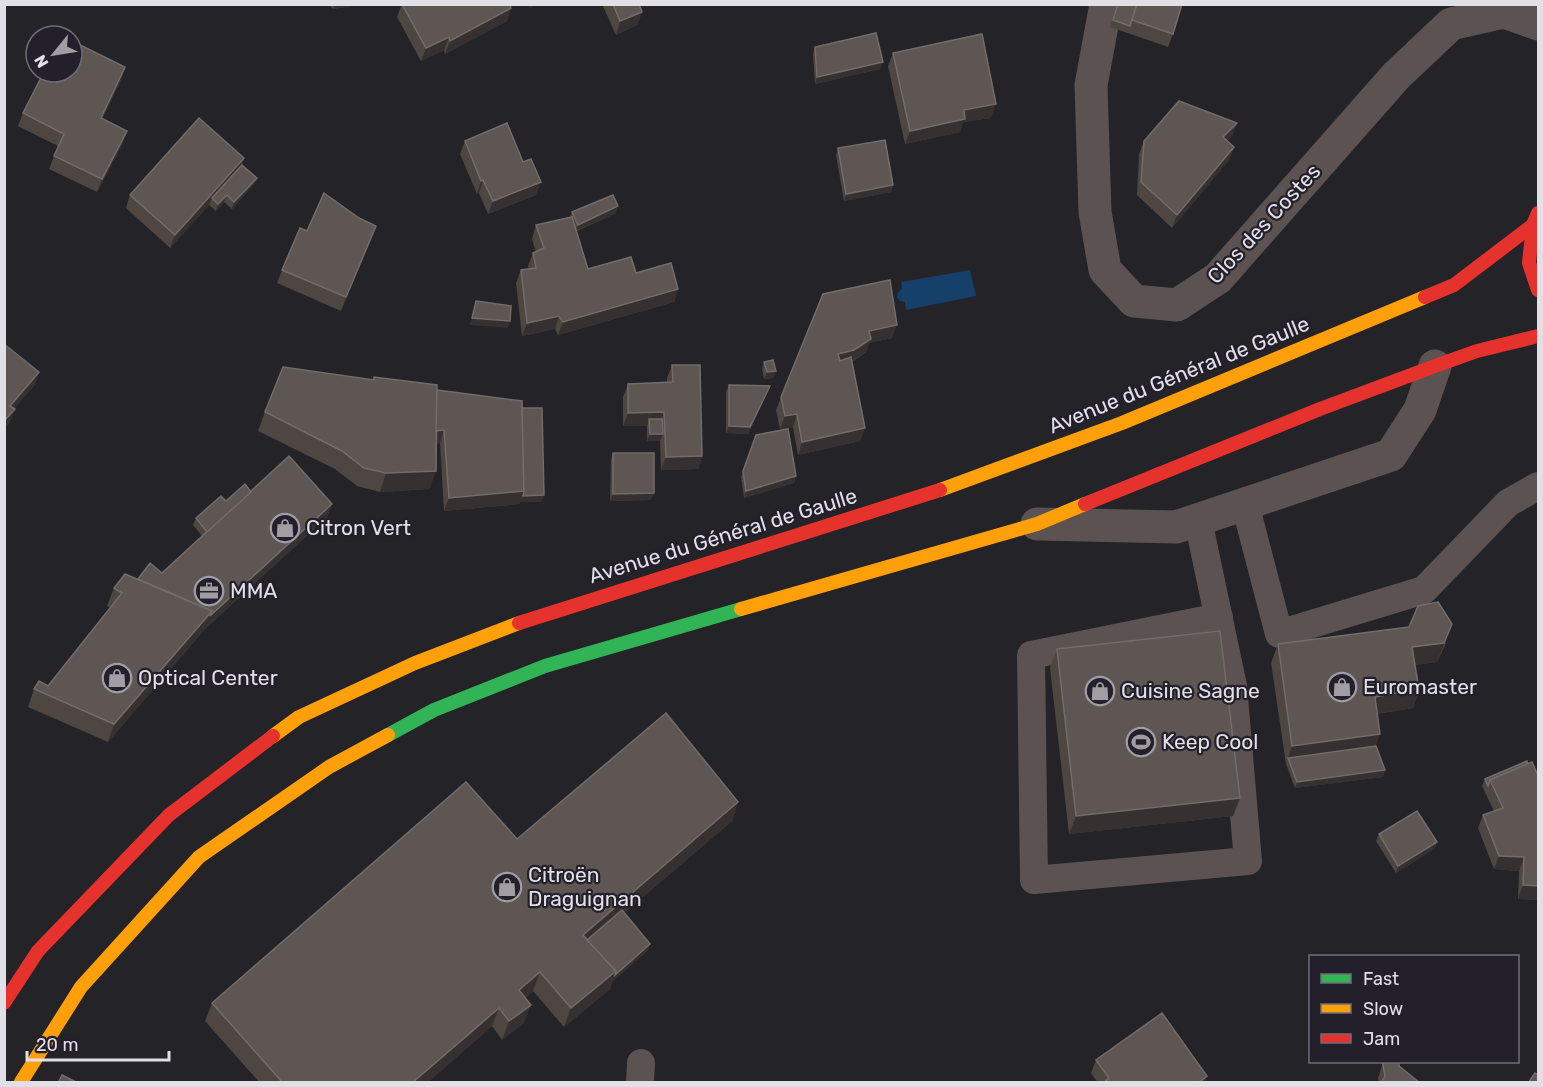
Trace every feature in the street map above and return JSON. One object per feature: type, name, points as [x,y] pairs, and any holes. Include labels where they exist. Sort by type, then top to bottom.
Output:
[{"type":"main road","name":"Avenue du Général de Gaulle","points":[[1536,219],[1529,263],[1539,290]]},
{"type":"main road","name":"Avenue du Général de Gaulle","points":[[4,1003],[38,951],[169,815],[299,717],[415,663],[536,616],[954,486],[1122,423],[1454,285],[1536,219]]},
{"type":"main road","points":[[21,1083],[81,987],[200,857],[329,767],[434,710],[546,666],[1038,524],[1435,366],[1477,351],[1539,336]]},
{"type":"street","name":"Clos des Costes","points":[[1106,4],[1091,85],[1095,212],[1105,270],[1134,301],[1177,305],[1218,278],[1396,76],[1450,24],[1504,12],[1539,24]]},
{"type":"street","points":[[1038,524],[1176,527],[1391,455],[1420,410],[1435,366]]},
{"type":"lane","points":[[1245,504],[1279,634],[1424,590],[1508,503],[1539,486]]},
{"type":"lane","points":[[1198,520],[1219,617],[1233,686],[1248,861],[1034,880],[1031,655],[1219,617]]},
{"type":"water","points":[[970,270],[976,296],[906,310],[905,302],[900,301],[897,297],[898,292],[902,289],[901,282]]},
{"type":"building","points":[[402,4],[510,4],[511,8],[450,41],[449,37],[426,48]]},
{"type":"building","points":[[613,4],[639,4],[642,12],[620,21]]},
{"type":"building","points":[[1118,4],[1137,4],[1130,26],[1113,20]]},
{"type":"building","points":[[1137,4],[1182,4],[1173,34],[1132,20]]},
{"type":"building","points":[[876,33],[883,62],[817,77],[815,47]]},
{"type":"building","points":[[982,34],[996,104],[964,110],[965,119],[910,131],[893,53]]},
{"type":"building","points":[[84,47],[125,67],[101,118],[127,131],[102,179],[54,156],[64,134],[23,113],[38,84],[84,84]]},
{"type":"building","points":[[1179,101],[1237,123],[1223,137],[1234,147],[1177,215],[1141,182],[1144,141]]},
{"type":"building","points":[[199,118],[244,158],[175,235],[130,195]]},
{"type":"building","points":[[507,123],[523,162],[531,159],[541,182],[493,201],[483,180],[481,181],[465,141]]},
{"type":"building","points":[[885,140],[893,185],[846,194],[838,148]]},
{"type":"building","points":[[242,165],[257,178],[234,202],[227,195],[218,204],[212,198]]},
{"type":"building","points":[[324,193],[359,218],[376,226],[346,297],[282,270],[300,228],[307,231]]},
{"type":"building","points":[[613,195],[618,206],[578,225],[572,212]]},
{"type":"building","points":[[572,217],[588,269],[631,257],[636,273],[671,263],[678,289],[563,322],[559,316],[527,323],[521,270],[536,268],[533,253],[544,248],[536,225]]},
{"type":"building","points":[[890,280],[897,325],[869,331],[871,339],[854,350],[838,354],[840,361],[851,357],[865,428],[802,442],[797,414],[785,416],[781,397],[823,294]]},
{"type":"building","points":[[476,301],[511,306],[510,321],[472,318]]},
{"type":"building","points":[[4,344],[39,372],[10,406],[15,409],[4,421]]},
{"type":"building","points":[[773,360],[776,371],[767,372],[764,362]]},
{"type":"building","points":[[672,365],[700,365],[702,456],[666,457],[664,412],[628,413],[628,384],[673,382]]},
{"type":"building","points":[[283,367],[374,380],[374,377],[437,385],[436,471],[386,473],[364,468],[342,451],[265,412]]},
{"type":"building","points":[[729,385],[770,386],[750,427],[729,426]]},
{"type":"building","points":[[437,390],[522,401],[524,491],[449,498],[444,430],[436,431]]},
{"type":"building","points":[[522,408],[542,408],[544,495],[523,496]]},
{"type":"building","points":[[649,419],[662,419],[663,434],[650,434]]},
{"type":"building","points":[[788,429],[796,476],[746,491],[743,471],[756,435]]},
{"type":"building","points":[[613,453],[654,453],[654,493],[613,494]]},
{"type":"building","points":[[289,456],[332,504],[210,616],[212,611],[138,579],[150,563],[162,573]]},
{"type":"building","points":[[245,484],[251,492],[207,532],[196,518],[221,496],[226,501]]},
{"type":"building","points":[[125,574],[212,611],[114,724],[34,689],[39,681],[48,686],[122,593],[114,588]]},
{"type":"building","name":"Euromaster","points":[[1438,602],[1452,624],[1444,643],[1412,647],[1419,689],[1375,697],[1380,734],[1292,746],[1278,644],[1409,627],[1418,606]]},
{"type":"building","name":"Keep Cool","points":[[1220,631],[1240,798],[1076,816],[1057,649]]},
{"type":"building","name":"Citroën Draguignan","points":[[666,713],[738,802],[583,935],[616,971],[571,1008],[540,972],[519,990],[531,1005],[509,1021],[499,1008],[412,1083],[283,1083],[212,1003],[466,782],[517,839]]},
{"type":"building","points":[[1376,746],[1385,770],[1297,782],[1288,758]]},
{"type":"building","points":[[1527,761],[1528,764],[1490,780],[1488,786],[1485,779]]},
{"type":"building","points":[[1532,762],[1539,778],[1539,886],[1523,885],[1524,857],[1499,856],[1483,815],[1503,808],[1490,780]]},
{"type":"building","points":[[1417,811],[1437,842],[1398,866],[1379,834]]},
{"type":"building","points":[[622,910],[650,944],[615,975],[616,971],[587,940]]},
{"type":"building","points":[[1162,1013],[1207,1076],[1198,1083],[1103,1083],[1109,1078],[1096,1060]]},
{"type":"building","points":[[1383,1063],[1399,1063],[1399,1066],[1420,1083],[1381,1083],[1385,1076]]},
{"type":"building","points":[[1535,1073],[1539,1075],[1539,1083],[1528,1083]]},
{"type":"building","points":[[62,1075],[78,1083],[58,1083]]},
{"type":"traffic: fast","points":[[388,735],[434,710],[545,666],[741,609]]},
{"type":"traffic: slow","points":[[940,490],[1122,423],[1425,297]]},
{"type":"traffic: slow","points":[[741,609],[1037,524],[1085,504]]},
{"type":"traffic: slow","points":[[273,736],[299,717],[415,663],[519,623]]},
{"type":"traffic: slow","points":[[21,1082],[81,987],[199,857],[329,767],[388,735]]},
{"type":"traffic: jam","points":[[1538,213],[1533,225],[1529,263],[1538,290]]},
{"type":"traffic: jam","points":[[1425,297],[1454,285],[1533,225]]},
{"type":"traffic: jam","points":[[1085,504],[1320,409],[1435,366],[1477,351],[1538,336]]},
{"type":"traffic: jam","points":[[519,623],[940,490]]},
{"type":"traffic: jam","points":[[4,1003],[38,951],[169,815],[273,736]]},
{"type":"place","name":"Citron Vert","points":[[285,528]]},
{"type":"place","name":"MMA","points":[[209,591]]},
{"type":"place","name":"Optical Center","points":[[117,678]]},
{"type":"place","name":"Euromaster","points":[[1342,687]]},
{"type":"place","name":"Cuisine Sagne","points":[[1100,691]]},
{"type":"place","name":"Keep Cool","points":[[1141,742]]},
{"type":"place","name":"Citroën Draguignan","points":[[507,887]]}]
